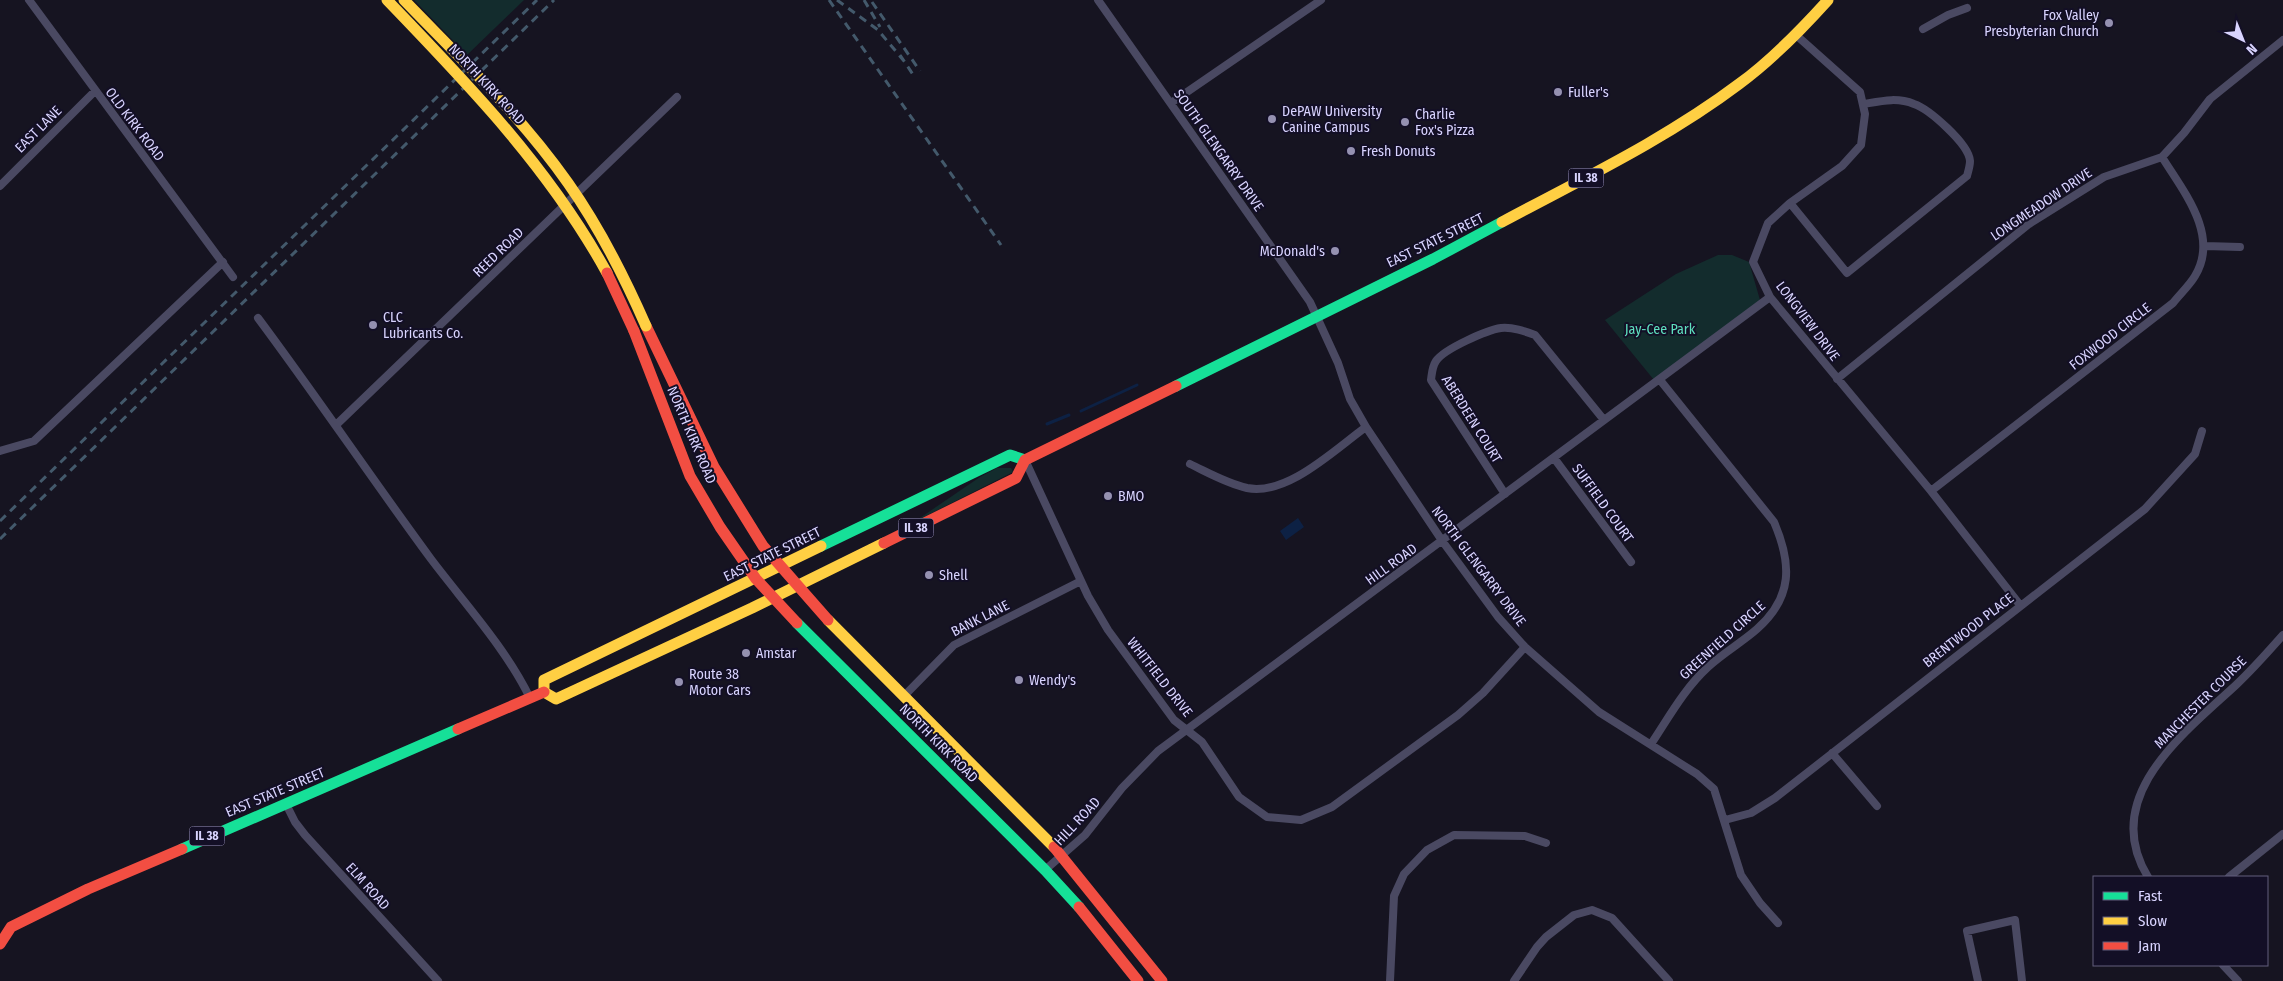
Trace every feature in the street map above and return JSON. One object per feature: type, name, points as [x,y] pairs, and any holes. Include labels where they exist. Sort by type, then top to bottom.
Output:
[{"type":"main road","name":"NORTH KIRK ROAD","points":[[387,0],[511,130],[555,186],[605,267],[634,332],[690,476],[720,527],[756,579],[1045,870],[1084,912],[1138,981]]},
{"type":"main road","name":"NORTH KIRK ROAD","points":[[404,0],[522,125],[555,165],[607,245],[714,467],[751,530],[819,611],[1021,812],[1062,856],[1162,981]]},
{"type":"main road","name":"EAST STATE STREET","points":[[544,692],[556,699],[773,598],[1016,478],[1025,460],[1492,229],[1685,122],[1741,83],[1796,34],[1828,0]]},
{"type":"main road","name":"EAST STATE STREET","points":[[544,692],[544,680],[1010,455],[1025,460]]},
{"type":"main road","name":"EAST STATE STREET","points":[[0,944],[12,928],[147,863],[544,692]]},
{"type":"main road","points":[[0,924],[12,928]]},
{"type":"street","name":"OLD KIRK ROAD","points":[[29,0],[233,277]]},
{"type":"street","name":"SOUTH GLENGARRY DRIVE","points":[[1098,0],[1318,316]]},
{"type":"street","points":[[1171,103],[1320,0]]},
{"type":"street","points":[[1923,29],[1948,15],[1968,8]]},
{"type":"street","points":[[1790,203],[1847,273],[1967,176],[1970,160],[1964,147],[1936,118],[1915,104],[1894,99],[1864,104],[1856,88],[1796,34]]},
{"type":"street","name":"LONGMEADOW DRIVE","points":[[1837,379],[2029,224],[2104,177],[2162,157],[2184,133],[2210,99],[2283,40]]},
{"type":"street","name":"EAST LANE","points":[[0,186],[95,91]]},
{"type":"street","name":"REED ROAD","points":[[336,426],[677,97]]},
{"type":"street","name":"LONGVIEW DRIVE","points":[[1864,104],[1865,121],[1859,148],[1842,166],[1790,203],[1768,223],[1754,254],[1753,262],[1770,297],[1931,491],[2020,606]]},
{"type":"street","points":[[2162,157],[2194,209],[2201,226],[2205,246],[2240,247]]},
{"type":"street","name":"FOXWOOD CIRCLE","points":[[1931,491],[2173,303],[2196,275],[2205,246]]},
{"type":"street","points":[[0,451],[34,441],[223,262]]},
{"type":"street","name":"HILL ROAD","points":[[1045,870],[1096,823],[1122,788],[1158,750],[1442,542],[1770,297]]},
{"type":"street","name":"NORTH GLENGARRY DRIVE","points":[[1318,316],[1338,363],[1350,398],[1366,427],[1442,542],[1498,617],[1526,647],[1599,712],[1697,774],[1714,789],[1741,875],[1760,903],[1778,923]]},
{"type":"street","points":[[258,318],[431,559],[505,656],[530,698]]},
{"type":"street","name":"ABERDEEN COURT","points":[[1505,494],[1431,380],[1432,368],[1437,360],[1446,352],[1485,333],[1501,328],[1518,329],[1535,335],[1604,420]]},
{"type":"street","name":"GREENFIELD CIRCLE","points":[[1652,744],[1686,689],[1709,665],[1757,629],[1779,604],[1788,575],[1783,543],[1774,522],[1660,380]]},
{"type":"street","points":[[1190,464],[1225,482],[1249,488],[1275,486],[1299,476],[1366,427]]},
{"type":"street","name":"BRENTWOOD PLACE","points":[[1725,820],[1751,813],[1775,798],[2145,509],[2195,454],[2202,431]]},
{"type":"street","name":"SUFFIELD COURT","points":[[1554,458],[1631,562]]},
{"type":"street","name":"WHITFIELD DRIVE","points":[[1025,460],[1081,581],[1108,630],[1174,720],[1202,742],[1239,797],[1267,816],[1301,820],[1332,807],[1458,715],[1483,694],[1526,647]]},
{"type":"street","name":"BANK LANE","points":[[904,696],[954,645],[1081,581]]},
{"type":"street","name":"MANCHESTER COURSE","points":[[2147,876],[2141,866],[2134,835],[2141,789],[2158,762],[2176,741],[2245,677],[2283,635]]},
{"type":"street","points":[[1832,753],[1877,806]]},
{"type":"street","name":"ELM ROAD","points":[[286,804],[295,822],[305,835],[438,981]]},
{"type":"street","points":[[1390,981],[1394,896],[1404,874],[1427,850],[1454,835],[1467,834],[1525,836],[1546,843]]},
{"type":"street","points":[[2230,876],[2283,834]]},
{"type":"street","points":[[1514,981],[1546,937],[1574,914],[1592,910],[1612,918],[1669,981]]},
{"type":"street","points":[[1978,981],[1967,931],[2015,920],[2022,981]]},
{"type":"street","points":[[2224,966],[2238,981]]},
{"type":"green space","points":[[414,0],[524,0],[467,55]]},
{"type":"green space","name":"Jay-Cee Park","points":[[1718,255],[1732,255],[1749,262],[1760,300],[1654,380],[1605,320],[1676,274]]},
{"type":"green space","points":[[997,468],[1011,468],[1013,472],[914,522],[980,477]]},
{"type":"water","points":[[1298,518],[1304,527],[1286,540],[1280,531]]},
{"type":"waterway","points":[[1081,411],[1137,385]]},
{"type":"waterway","points":[[1047,424],[1069,415]]},
{"type":"railway","points":[[0,521],[537,0]]},
{"type":"railway","points":[[0,539],[554,0]]},
{"type":"railway","points":[[829,0],[1001,245]]},
{"type":"railway","points":[[837,0],[878,30],[904,61]]},
{"type":"railway","points":[[864,0],[880,27]]},
{"type":"railway","points":[[872,2],[920,71]]},
{"type":"railway","points":[[900,55],[914,76]]},
{"type":"traffic: fast","points":[[1176,386],[1433,259],[1502,222]]},
{"type":"traffic: fast","points":[[821,546],[1010,455],[1025,460]]},
{"type":"traffic: fast","points":[[797,623],[1045,870],[1079,907]]},
{"type":"traffic: fast","points":[[182,849],[458,729]]},
{"type":"traffic: slow","points":[[387,0],[478,96],[534,163],[585,235],[607,273]]},
{"type":"traffic: slow","points":[[404,0],[490,88],[550,158],[580,200],[601,235],[646,326]]},
{"type":"traffic: slow","points":[[1502,222],[1623,158],[1711,104],[1775,55],[1828,0]]},
{"type":"traffic: slow","points":[[544,692],[556,699],[752,608],[884,543]]},
{"type":"traffic: slow","points":[[544,692],[544,680],[821,546]]},
{"type":"traffic: slow","points":[[828,620],[1054,847]]},
{"type":"traffic: jam","points":[[607,273],[634,331]]},
{"type":"traffic: jam","points":[[646,326],[714,467],[763,546],[828,620]]},
{"type":"traffic: jam","points":[[634,331],[690,476],[720,527],[756,579],[797,623]]},
{"type":"traffic: jam","points":[[884,543],[1016,478],[1025,460],[1176,386]]},
{"type":"traffic: jam","points":[[458,729],[544,692]]},
{"type":"traffic: jam","points":[[1054,847],[1162,981]]},
{"type":"traffic: jam","points":[[0,944],[11,927],[88,889],[182,849]]},
{"type":"traffic: jam","points":[[1079,907],[1138,981]]},
{"type":"place","name":"Fox Valley Presbyterian Church","points":[[2109,23]]},
{"type":"place","name":"Fuller's","points":[[1558,92]]},
{"type":"place","name":"DePAW University Canine Campus","points":[[1272,119]]},
{"type":"place","name":"Charlie Fox's Pizza","points":[[1405,122]]},
{"type":"place","name":"Fresh Donuts","points":[[1351,151]]},
{"type":"place","name":"McDonald's","points":[[1335,251]]},
{"type":"place","name":"CLC Lubricants Co.","points":[[373,325]]},
{"type":"place","name":"BMO","points":[[1108,496]]},
{"type":"place","name":"Shell","points":[[929,575]]},
{"type":"place","name":"Amstar","points":[[746,653]]},
{"type":"place","name":"Wendy's","points":[[1019,680]]},
{"type":"place","name":"Route 38 Motor Cars","points":[[679,682]]}]
